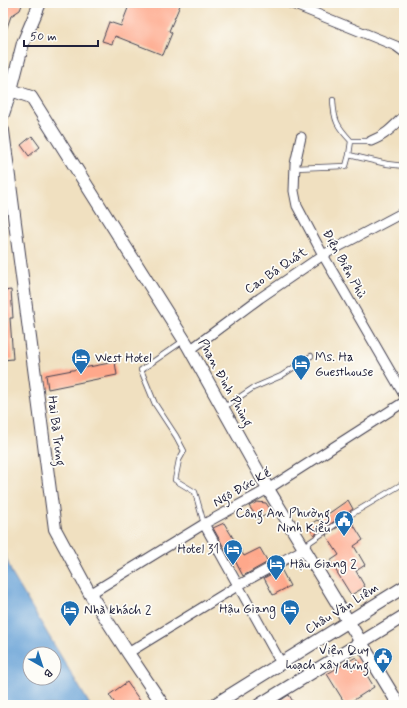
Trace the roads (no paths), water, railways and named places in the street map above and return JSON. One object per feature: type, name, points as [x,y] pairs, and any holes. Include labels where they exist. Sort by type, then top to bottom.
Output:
[{"type":"street","points":[[3,114],[23,43],[40,3]]},
{"type":"street","points":[[290,3],[396,46],[404,52]]},
{"type":"street","name":"Phan Đình Phùng","points":[[11,90],[31,97],[187,345],[268,489],[399,705]]},
{"type":"street","points":[[371,141],[380,138],[404,116]]},
{"type":"street","name":"Hai Bà Trưng","points":[[3,131],[55,529],[90,594],[163,705]]},
{"type":"street","name":"Điện Biên Phủ","points":[[301,137],[295,168],[294,191],[297,206],[323,255],[404,395]]},
{"type":"street","name":"Cao Bá Quát","points":[[187,345],[323,255],[404,212]]},
{"type":"street","name":"Ngô Đức Kế","points":[[90,594],[204,524],[268,489],[404,402]]},
{"type":"street","points":[[204,524],[281,663]]},
{"type":"street","points":[[128,653],[238,585],[304,549]]},
{"type":"street","name":"Châu Văn Liêm","points":[[214,705],[404,587]]},
{"type":"street","points":[[259,705],[404,616]]},
{"type":"lane","points":[[295,168],[346,166],[351,141],[340,128],[334,115],[333,100]]},
{"type":"lane","points":[[351,141],[371,141]]},
{"type":"lane","points":[[349,155],[387,164],[404,166]]},
{"type":"lane","points":[[187,345],[141,370],[155,404],[184,451],[179,460],[175,480],[195,492],[204,524]]},
{"type":"lane","points":[[223,408],[253,388],[281,376],[310,356]]},
{"type":"lane","points":[[304,549],[310,542],[345,518],[404,483]]},
{"type":"water","points":[[3,549],[12,574],[55,646],[22,646],[22,686],[62,686],[62,658],[90,705],[3,705]]},
{"type":"place","name":"West Hotel","points":[[81,375]]},
{"type":"place","name":"Ms. Ha Guesthouse","points":[[301,381]]},
{"type":"place","name":"Công An Phường Ninh Kiều","points":[[344,537]]},
{"type":"place","name":"Hotel 31","points":[[233,566]]},
{"type":"place","name":"Hậu Giang 2","points":[[276,581]]},
{"type":"place","name":"Hậu Giang","points":[[290,626]]},
{"type":"place","name":"Nhà khách 2","points":[[70,627]]},
{"type":"place","name":"Viện Quy hoạch xây dựng","points":[[383,674]]}]
